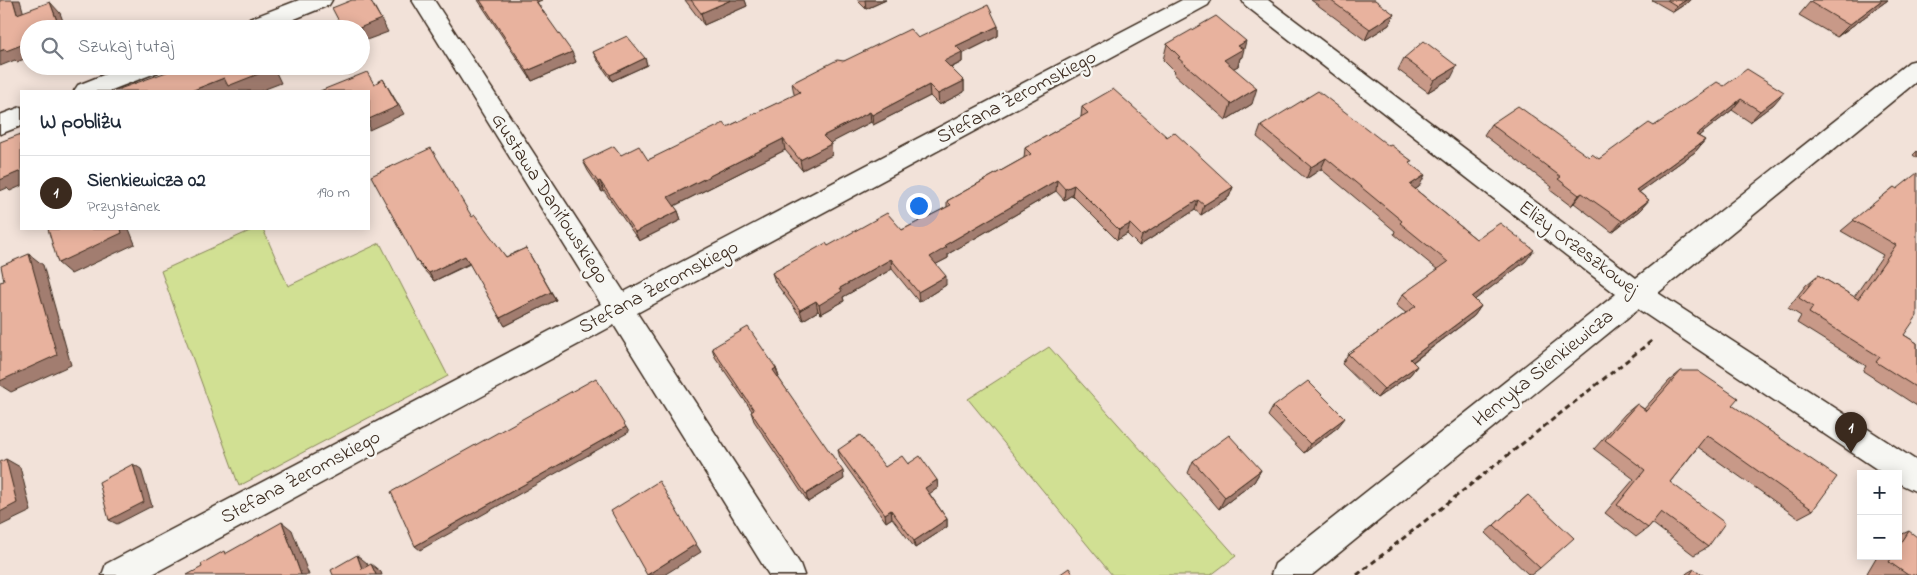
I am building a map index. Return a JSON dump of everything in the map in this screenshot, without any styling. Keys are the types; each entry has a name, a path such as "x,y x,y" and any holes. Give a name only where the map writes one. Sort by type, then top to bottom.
{"street":[{"path":"270,20 321,0"},
{"name":"Gustawa Daniłowskiego","path":"423,0 788,575"},
{"name":"Stefana Żeromskiego","path":"118,575 1200,0"},
{"name":"Elizy Orzeszkowej","path":"1253,0 1582,255 1637,294 1917,478"},
{"path":"89,90 127,75"},
{"name":"Henryka Sienkiewicza","path":"1287,575 1637,294 1912,78"},
{"path":"0,125 20,116"}],"path":[{"path":"1357,575 1660,334"}],"green space":[{"path":"252,230 263,230 288,286 380,243 448,376 239,486 161,271"},
{"path":"1049,347 1236,556 1211,575 1112,575 968,399"}],"building":[{"path":"0,0 13,0 17,14 50,2 57,20 20,20 20,46 6,51 5,49 0,51"},
{"path":"352,0 370,0 381,19 370,24 370,20 338,20 332,8"},
{"path":"480,0 535,0 572,52 527,71"},
{"path":"691,0 731,0 701,13"},
{"path":"1330,0 1375,0 1394,14 1370,29"},
{"path":"1667,0 1686,0 1677,6"},
{"path":"1813,0 1882,0 1849,25 1810,2"},
{"path":"988,5 998,26 956,46 962,52 944,61 964,81 938,94 929,85 872,115 870,112 823,136 831,144 800,160 783,139 668,197 678,211 635,232 600,181 598,182 583,161 614,146 621,155 639,146 648,160 724,123 727,127 800,92 792,83 837,60 844,61 910,29 918,38"},
{"path":"1216,16 1246,41 1238,46 1243,49 1224,60 1257,88 1231,104 1178,58 1180,57 1167,44"},
{"path":"627,36 645,58 610,75 593,52"},
{"path":"1424,41 1457,66 1434,80 1404,58"},
{"path":"1747,69 1784,92 1760,111 1741,99 1696,135 1705,140 1636,190 1649,200 1622,221 1582,193 1579,195 1558,179 1561,177 1491,124 1518,106 1589,157 1592,154 1599,159 1649,123 1654,126 1717,82 1724,86"},
{"path":"158,75 256,75 228,86 224,78 194,90 117,90"},
{"path":"360,75 369,75 374,84 383,79 398,106 370,119 370,90 322,90"},
{"path":"1113,89 1167,137 1174,132 1233,187 1204,205 1198,200 1142,236 1130,224 1119,230 1074,185 1065,189 1057,180 945,245 947,247 930,257 946,276 918,292 891,259 840,288 842,291 819,305 816,301 800,310 772,273 826,243 828,246 887,213 902,230 951,205 947,201 1031,154 1025,148 1088,113 1082,107"},
{"path":"1318,91 1389,146 1391,145 1412,161 1409,163 1425,175 1410,185 1476,239 1500,223 1534,250 1472,297 1481,306 1410,359 1417,366 1384,389 1348,354 1416,306 1403,294 1448,262 1326,158 1311,167 1261,126"},
{"path":"20,134 20,171 0,180 0,142"},
{"path":"431,148 472,217 475,215 506,257 526,248 551,292 500,318 465,256 429,273 417,261 371,176"},
{"path":"1917,173 1917,316 1904,335 1917,343 1917,388 1876,362 1880,357 1809,313 1813,307 1799,298 1818,275 1858,299 1896,245 1853,220 1894,187 1897,189"},
{"path":"48,230 121,230 122,233 58,263"},
{"path":"29,254 57,355 0,381 0,282 4,281 1,266"},
{"path":"748,327 776,368 773,370 843,471 806,494 751,412 754,410 712,348"},
{"path":"1681,371 1698,371 1738,398 1732,405 1837,477 1813,510 1707,435 1670,482 1725,523 1708,547 1661,512 1648,528 1617,505 1645,470 1605,440 1637,404 1646,411"},
{"path":"596,378 626,427 415,546 391,492"},
{"path":"1308,381 1345,418 1310,444 1273,407"},
{"path":"860,435 885,467 902,456 908,464 920,456 937,480 925,488 947,519 914,541 891,510 885,514 838,450"},
{"path":"1229,435 1261,470 1225,497 1193,461"},
{"path":"6,459 17,503 0,512 0,462"},
{"path":"133,464 144,502 109,520 99,482"},
{"path":"659,481 696,544 647,575 611,511"},
{"path":"1528,495 1574,538 1540,568 1494,525"},
{"path":"282,522 301,575 187,575 202,567 201,564 224,551 225,554"},
{"path":"1909,531 1917,537 1917,575 1908,575 1889,562 1890,560 1902,560 1902,542"},
{"path":"357,555 362,569 371,564 376,575 333,575 331,570"},
{"path":"1069,568 1074,575 1059,575"},
{"path":"1694,569 1703,575 1690,575"}],"place":[{"name":"Sienkiewicza 02","path":"1851,453"}]}
